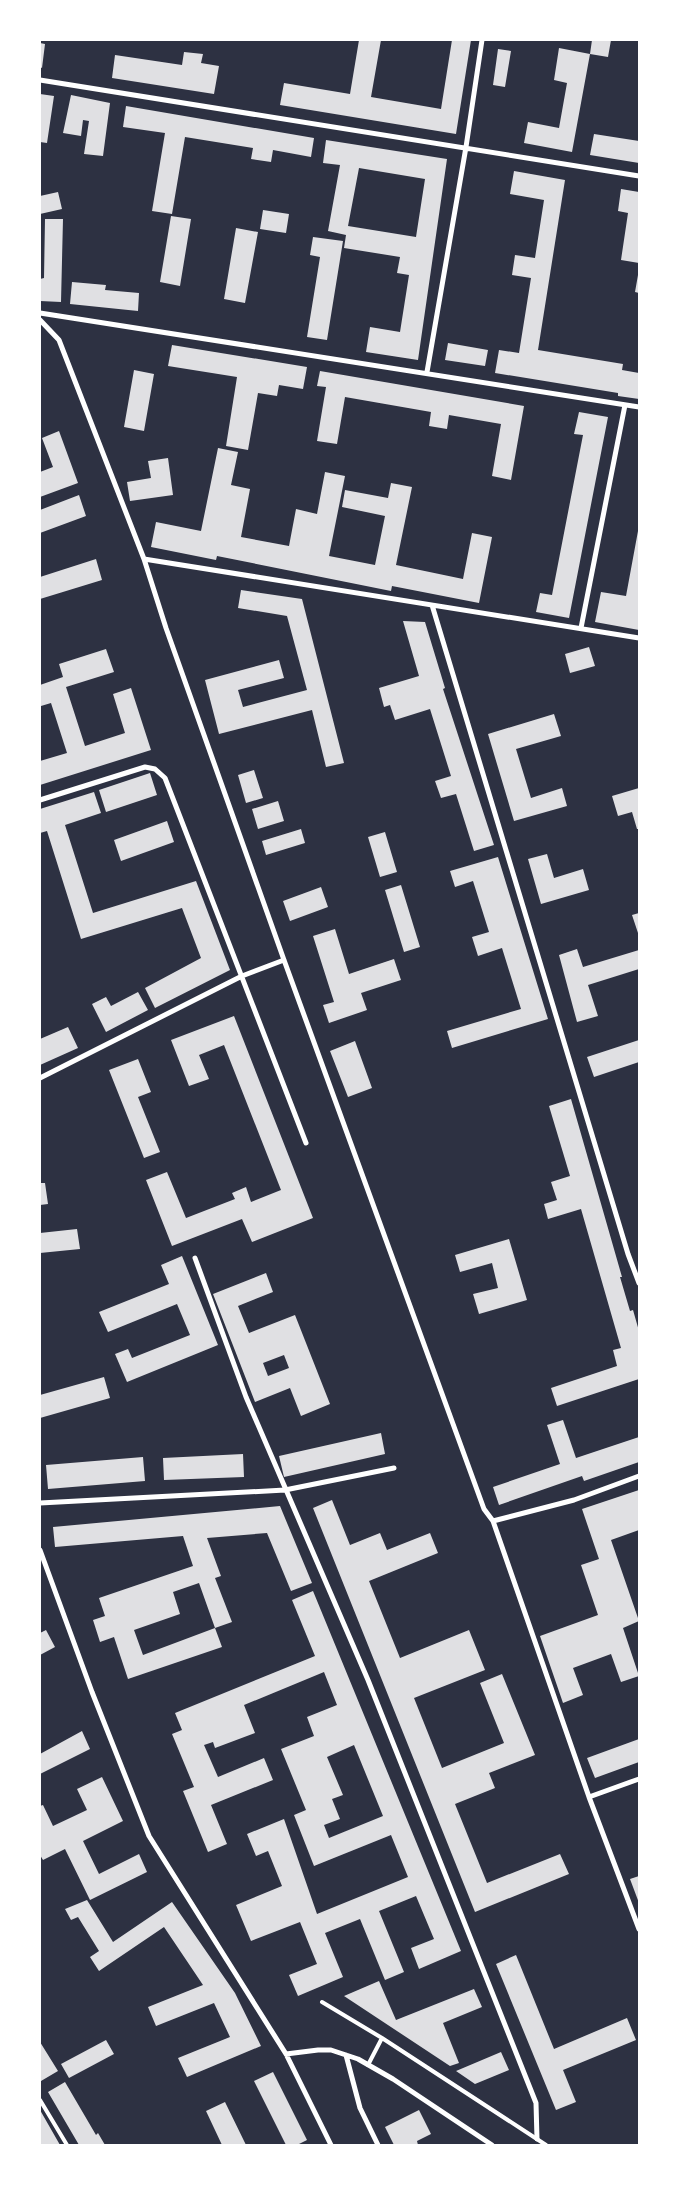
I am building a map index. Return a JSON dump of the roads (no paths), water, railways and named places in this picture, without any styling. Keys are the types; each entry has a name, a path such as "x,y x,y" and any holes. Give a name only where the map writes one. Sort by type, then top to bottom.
{"street":[{"path":"426,372 466,147 482,40"},
{"path":"40,80 639,176"},
{"path":"40,313 426,372 639,407"},
{"path":"40,320 59,340 144,559 166,628 284,960 484,1509 493,1521 589,1797 639,1929"},
{"path":"581,628 625,405"},
{"path":"144,559 639,638"},
{"path":"432,605 628,1254 639,1283"},
{"path":"40,800 145,767 155,769 165,778 306,1143"},
{"path":"40,1078 242,976 284,960"},
{"path":"195,1258 246,1397 371,1689 536,2103 537,2139"},
{"path":"40,1503 285,1490 394,1468"},
{"path":"493,1521 574,1500 639,1476"},
{"path":"40,1550 92,1692 150,1836 286,2054 331,2145"},
{"path":"589,1797 639,1779"},
{"path":"286,2054 318,2050 346,2055 368,2065 492,2145"},
{"path":"346,2055 360,2108 378,2145"}],"lane":[{"path":"322,2002 382,2038 546,2145"},
{"path":"368,2065 382,2038"},
{"path":"40,2100 67,2145"}]}
